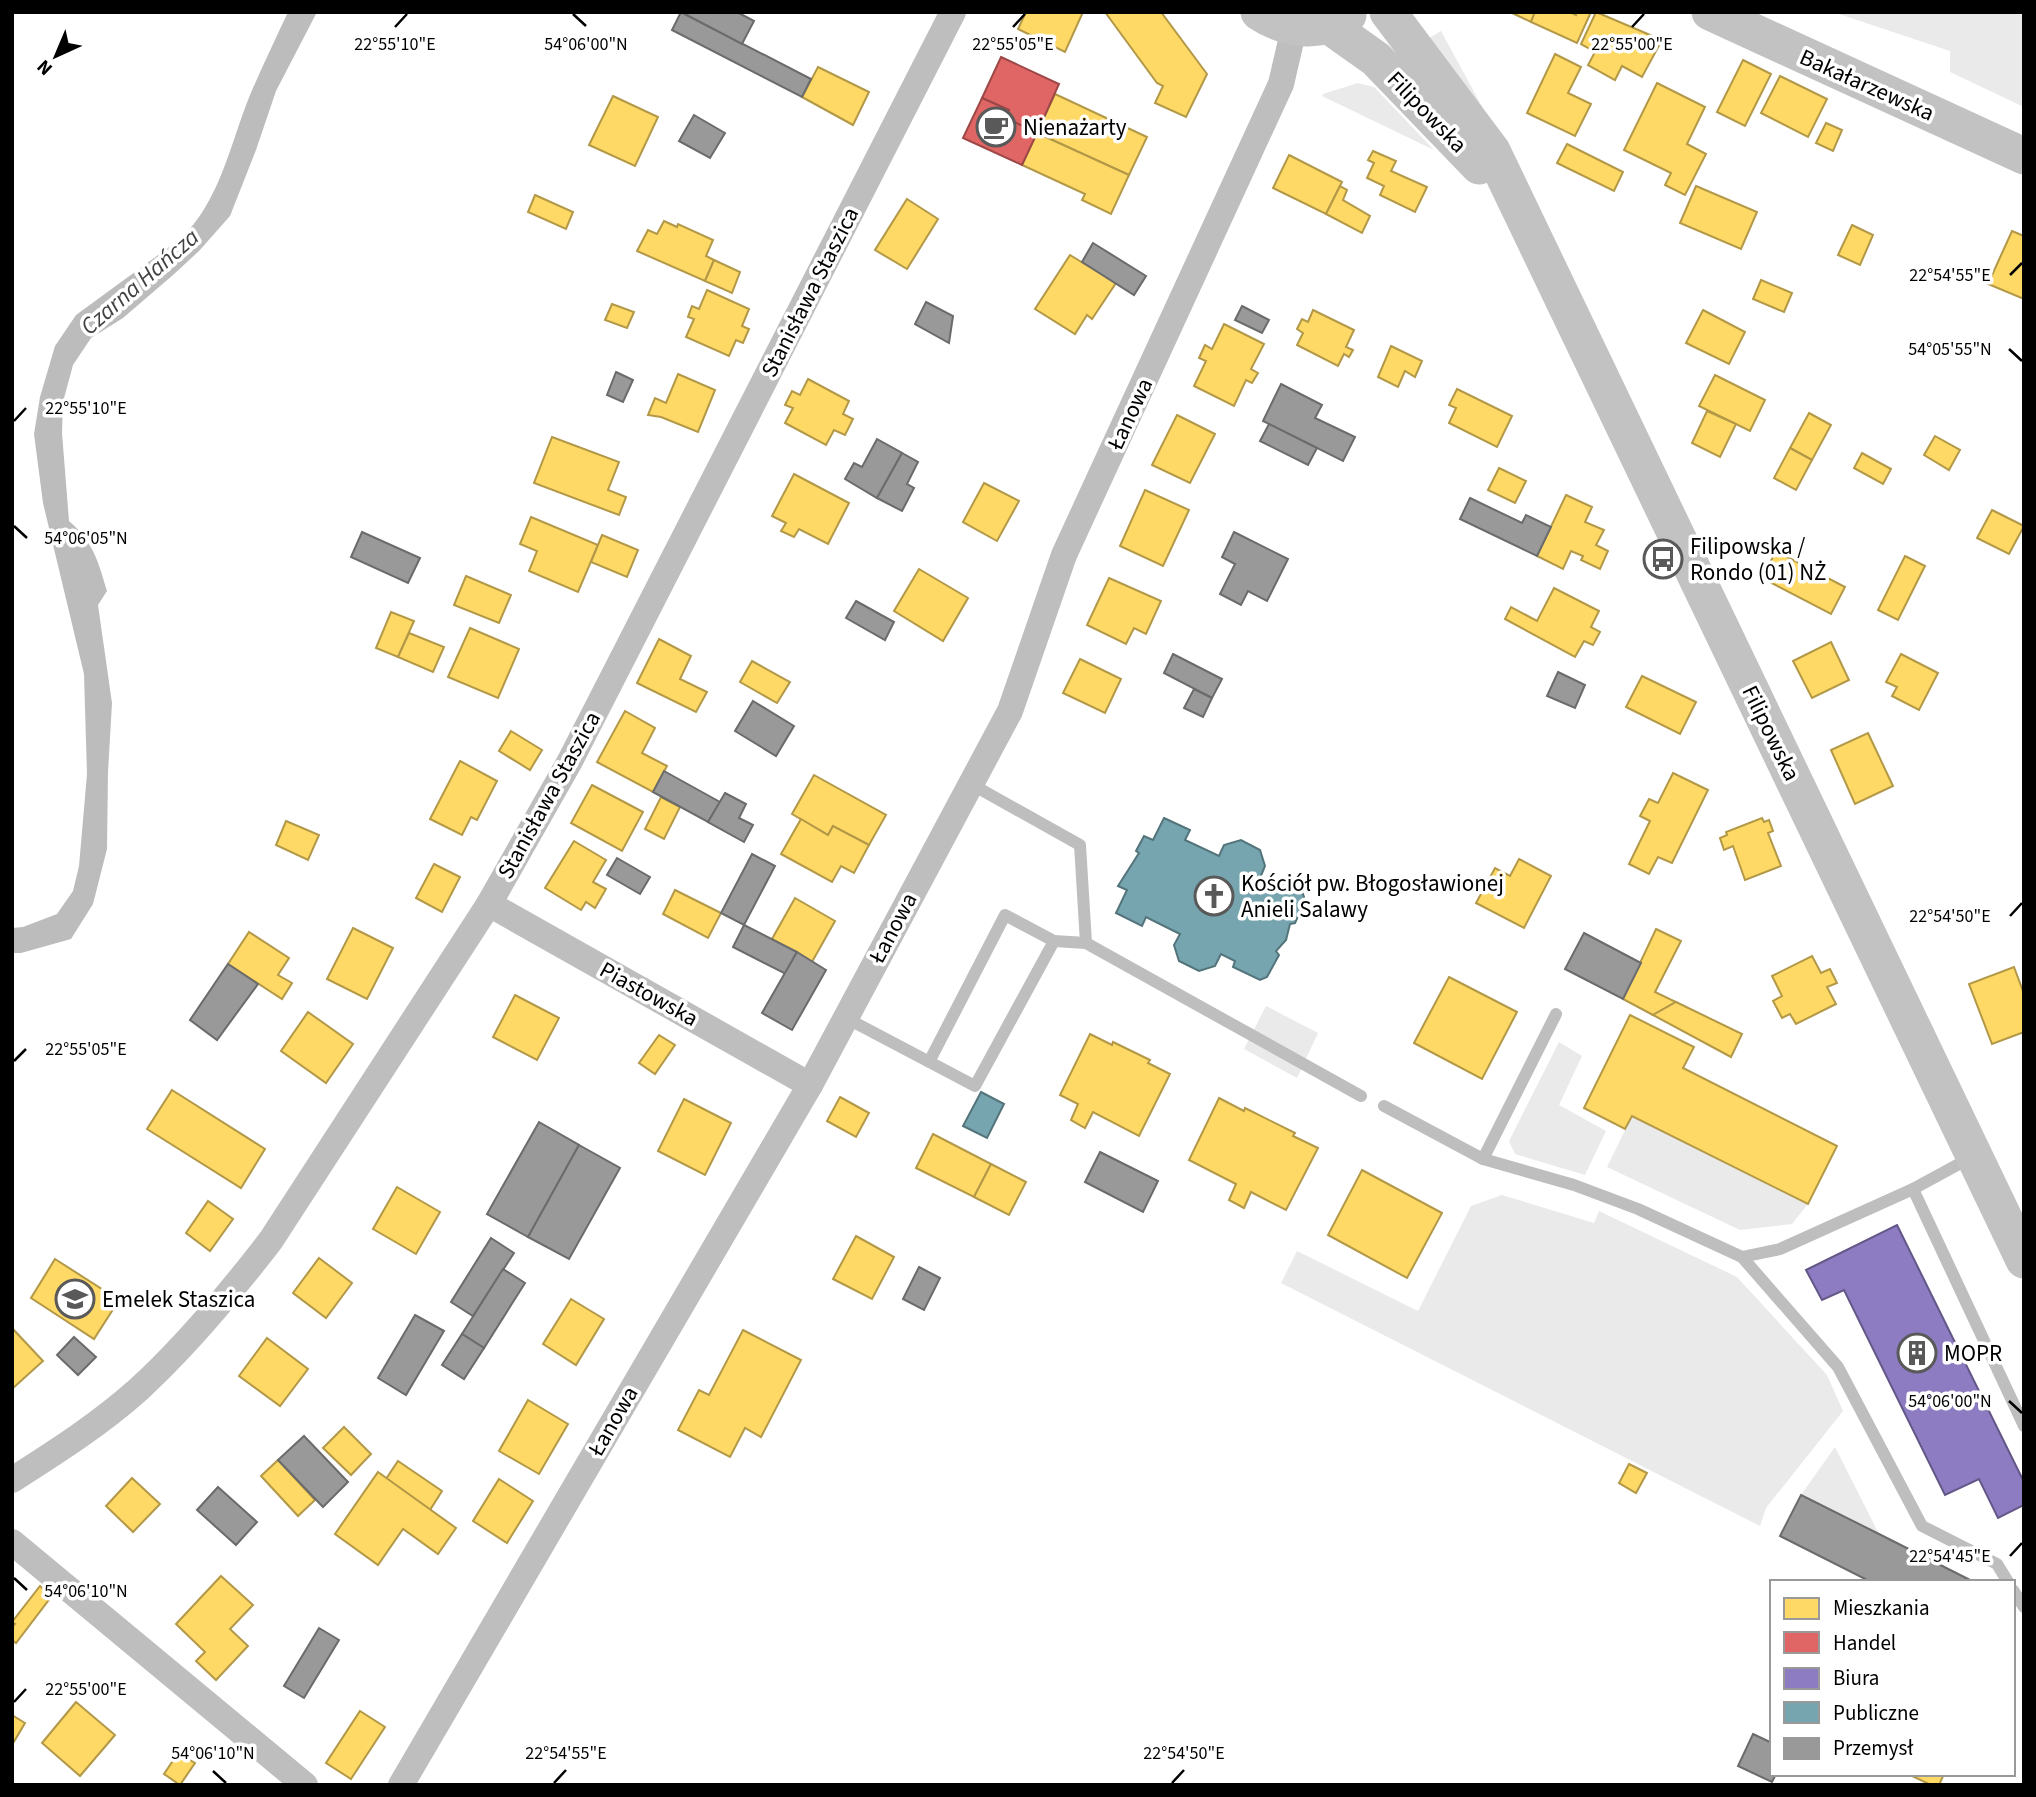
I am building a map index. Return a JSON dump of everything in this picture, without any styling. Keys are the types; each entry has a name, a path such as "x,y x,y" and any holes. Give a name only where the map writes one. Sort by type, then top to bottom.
{"street":[{"name":"Stanisława Staszica","path":"12,1480 66,1446 137,1390 231,1292 271,1240 489,904 570,761 953,12"},
{"name":"Filipowska","path":"1259,12 1272,21 1325,22 1376,59 1519,207"},
{"name":"Filipowska","path":"1388,12 1492,151 2024,1260"},
{"name":"Bakałarzewska","path":"1710,12 2024,156"},
{"name":"Łanowa","path":"401,1785 810,1085 1010,711 1064,555 1281,84 1325,22"},
{"name":"Piastowska","path":"489,904 810,1085"},
{"path":"12,1542 305,1785"}],"lane":[{"path":"971,784 1080,845 1086,943"},
{"path":"929,1062 1005,915 1054,941 1086,943 1361,1096"},
{"path":"846,1018 975,1086 1054,941"},
{"path":"1483,1159 1556,1014"},
{"path":"1384,1106 1483,1159 1587,1190 1638,1209 1742,1257 1838,1367 1922,1526 1997,1564 2007,1580"},
{"path":"1742,1257 1780,1249 1913,1189 1974,1156"},
{"path":"1913,1189 2024,1426"}],"shaded area":[{"path":"1833,12 2024,12 2024,107 1950,72 1950,51"},
{"path":"1441,31 1497,134 1424,41"},
{"path":"1358,83 1374,87 1434,150 1322,96"},
{"path":"1266,1006 1318,1033 1297,1078 1244,1049"},
{"path":"1559,1042 1582,1056 1559,1105 1606,1131 1585,1175 1515,1154 1509,1141"},
{"path":"1632,1116 1808,1204 1792,1224 1740,1230 1607,1167"},
{"path":"1502,1195 1594,1223 1599,1211 1737,1277 1827,1375 1843,1411 1766,1508 1760,1526 1281,1283 1297,1251 1418,1311 1471,1206"},
{"path":"1835,1447 1879,1534 1801,1495"}],"water":[{"name":"Czarna Hańcza","path":"288,12 317,12 276,91 230,216 173,275 123,318 91,338 73,365 63,402 62,433 69,521 90,545 107,591 98,605 112,703 107,849 93,904 71,939 12,953 12,928 23,927 57,914 73,891 79,866 87,774 84,674 43,503 34,434 40,397 55,346 76,315 180,239 205,208 222,172 250,95"}],"building: Mieszkania":[{"path":"1026,12 1083,12 1065,52 1018,29"},
{"path":"1105,12 1161,12 1207,74 1186,117 1155,103 1163,86 1157,83"},
{"path":"1510,12 1535,12 1531,22"},
{"path":"1535,12 1570,12 1576,15 1577,12 1591,12 1577,43 1531,22"},
{"path":"1596,12 1662,40 1642,77 1622,66 1615,80 1588,65 1595,52 1581,44"},
{"path":"1555,54 1581,67 1568,93 1591,104 1575,136 1527,113"},
{"path":"1743,60 1771,74 1745,126 1717,112"},
{"path":"818,67 869,92 853,125 802,97"},
{"path":"1780,76 1827,99 1808,137 1761,113"},
{"path":"1657,83 1705,107 1687,144 1706,154 1685,195 1665,185 1671,173 1624,150"},
{"path":"1055,94 1147,137 1129,175 1037,133"},
{"path":"613,96 658,117 635,166 589,145"},
{"path":"1826,123 1842,130 1833,151 1816,143"},
{"path":"1037,133 1129,175 1111,214 1082,200 1085,194 1022,165"},
{"path":"1567,144 1623,172 1614,191 1557,163"},
{"path":"1373,151 1396,161 1391,171 1427,187 1415,212 1380,195 1384,186 1367,178 1374,163 1368,160"},
{"path":"1289,155 1342,182 1326,214 1273,188"},
{"path":"1340,186 1347,190 1343,200 1370,216 1362,233 1326,214"},
{"path":"1696,186 1757,212 1741,249 1680,223"},
{"path":"535,195 573,212 566,229 528,212"},
{"path":"907,199 938,219 907,269 875,250"},
{"path":"664,221 677,227 678,224 713,240 706,256 714,260 705,281 637,251 648,230 657,234"},
{"path":"1852,225 1873,235 1860,265 1838,255"},
{"path":"2012,231 2024,236 2024,299 1988,284"},
{"path":"1070,255 1116,283 1092,319 1087,315 1075,334 1035,309"},
{"path":"714,260 740,272 732,293 705,281"},
{"path":"1761,280 1792,293 1784,312 1753,299"},
{"path":"707,290 749,309 742,326 749,329 743,343 736,340 729,356 686,337 694,319 688,317 692,306 699,309"},
{"path":"612,304 634,312 627,328 605,320"},
{"path":"1313,310 1354,330 1346,347 1353,350 1349,357 1344,354 1338,366 1297,345 1303,333 1297,329 1302,319 1308,322"},
{"path":"1703,310 1745,332 1729,364 1686,343"},
{"path":"1224,324 1264,344 1251,369 1258,373 1252,383 1246,380 1234,406 1194,386 1206,361 1199,358 1205,345 1212,349"},
{"path":"1391,346 1422,361 1415,377 1405,371 1398,387 1378,377"},
{"path":"678,374 715,390 698,432 661,417 648,415 655,398 666,403"},
{"path":"1715,375 1765,400 1750,431 1699,406"},
{"path":"808,379 849,401 843,414 853,419 845,435 834,430 826,445 785,423 793,408 785,405 792,391 800,395"},
{"path":"1457,389 1512,416 1497,447 1449,423 1456,408 1449,405"},
{"path":"1707,411 1736,424 1720,457 1692,443"},
{"path":"1809,413 1831,425 1812,460 1790,448"},
{"path":"1177,415 1215,434 1190,483 1152,465"},
{"path":"1935,436 1960,450 1949,470 1924,455"},
{"path":"552,437 619,462 608,490 626,497 619,515 534,483"},
{"path":"1790,448 1812,460 1796,490 1774,478"},
{"path":"1862,453 1891,469 1883,484 1854,468"},
{"path":"1499,468 1526,481 1515,503 1488,490"},
{"path":"794,474 849,503 828,544 799,529 794,537 781,531 786,523 772,516"},
{"path":"984,483 1019,501 997,541 963,522"},
{"path":"1145,490 1189,510 1163,566 1120,546"},
{"path":"1566,495 1592,507 1585,522 1604,530 1596,545 1608,551 1600,569 1581,560 1583,556 1571,551 1563,569 1537,556"},
{"path":"1992,510 2024,526 2009,554 1977,538"},
{"path":"531,517 598,545 578,592 529,571 537,551 520,544"},
{"path":"602,535 638,550 627,577 591,562"},
{"path":"1776,551 1845,587 1831,614 1762,578"},
{"path":"1905,556 1925,566 1898,620 1878,610"},
{"path":"919,569 968,598 943,641 894,611"},
{"path":"466,576 511,595 499,623 454,605"},
{"path":"1109,578 1161,601 1146,634 1134,628 1126,644 1087,625"},
{"path":"1554,588 1599,611 1591,627 1600,632 1593,645 1584,641 1575,657 1505,619 1511,607 1537,621"},
{"path":"391,612 414,621 398,657 376,648"},
{"path":"470,628 519,649 498,698 448,677"},
{"path":"409,633 444,647 433,672 398,657"},
{"path":"659,639 691,656 680,679 707,692 696,712 637,683"},
{"path":"1831,642 1849,680 1812,698 1793,661"},
{"path":"1901,654 1938,673 1919,710 1892,696 1897,687 1886,682"},
{"path":"1080,659 1121,679 1105,713 1063,693"},
{"path":"752,661 790,682 777,703 740,682"},
{"path":"1642,676 1696,702 1680,734 1626,707"},
{"path":"625,711 655,728 642,753 667,766 653,792 597,762"},
{"path":"511,731 542,750 530,770 499,751"},
{"path":"1868,733 1893,786 1855,804 1831,750"},
{"path":"460,761 497,781 477,820 471,817 462,835 430,819"},
{"path":"1673,773 1708,790 1672,863 1658,857 1649,874 1629,864 1650,821 1640,816 1649,799 1658,803"},
{"path":"814,775 886,815 869,845 833,826 828,835 792,814"},
{"path":"592,785 643,812 622,851 571,823"},
{"path":"661,797 680,807 664,839 645,829"},
{"path":"1762,818 1764,822 1769,820 1773,831 1768,833 1781,866 1745,880 1733,846 1724,850 1720,838 1727,835 1726,832"},
{"path":"801,819 828,835 833,826 869,845 854,873 841,866 832,882 781,854"},
{"path":"286,821 319,835 308,860 276,845"},
{"path":"574,841 606,860 593,882 606,889 595,908 586,902 581,910 545,888"},
{"path":"1519,859 1551,876 1524,928 1476,903 1495,868 1510,876"},
{"path":"434,864 460,877 442,912 416,898"},
{"path":"675,890 721,913 708,938 663,914"},
{"path":"795,898 835,921 812,962 772,939"},
{"path":"353,928 393,948 367,999 327,979"},
{"path":"1656,929 1681,941 1655,992 1676,1002 1653,1015 1623,999"},
{"path":"249,932 289,958 278,975 292,983 282,999 228,964"},
{"path":"1812,956 1821,973 1830,969 1837,983 1827,987 1836,1004 1796,1024 1790,1014 1782,1018 1773,1001 1782,996 1772,976"},
{"path":"2014,967 2024,994 2024,1032 1992,1044 1969,984"},
{"path":"1449,977 1517,1012 1482,1079 1414,1043"},
{"path":"515,995 559,1018 537,1060 493,1037"},
{"path":"1676,1002 1742,1034 1731,1057 1653,1015"},
{"path":"308,1012 353,1044 326,1083 281,1051"},
{"path":"1630,1015 1694,1047 1683,1068 1837,1146 1808,1204 1632,1116 1625,1129 1584,1108"},
{"path":"1090,1034 1150,1060 1148,1063 1170,1074 1139,1136 1093,1112 1085,1128 1071,1120 1078,1104 1060,1095"},
{"path":"659,1035 675,1045 655,1074 639,1063"},
{"path":"172,1090 265,1149 241,1188 147,1129"},
{"path":"840,1097 869,1113 856,1137 827,1121"},
{"path":"1219,1098 1295,1133 1293,1136 1318,1148 1286,1210 1251,1192 1244,1208 1229,1200 1236,1184 1189,1160"},
{"path":"684,1099 731,1123 705,1175 658,1151"},
{"path":"933,1134 991,1164 974,1197 916,1168"},
{"path":"991,1164 1026,1182 1009,1215 974,1197"},
{"path":"1362,1170 1442,1213 1407,1278 1328,1235"},
{"path":"397,1187 440,1212 416,1254 373,1229"},
{"path":"208,1201 233,1219 210,1251 186,1233"},
{"path":"856,1236 894,1257 872,1299 833,1279"},
{"path":"319,1258 352,1283 326,1318 293,1293"},
{"path":"55,1259 119,1300 94,1339 31,1298"},
{"path":"571,1299 604,1319 576,1365 543,1344"},
{"path":"12,1328 43,1361 12,1389"},
{"path":"743,1330 801,1360 761,1437 745,1428 730,1457 678,1430 699,1390 709,1395"},
{"path":"267,1338 308,1369 280,1406 239,1376"},
{"path":"528,1400 568,1424 539,1474 499,1451"},
{"path":"344,1427 371,1454 351,1475 323,1448"},
{"path":"278,1460 315,1500 298,1516 261,1476"},
{"path":"398,1461 442,1491 430,1510 386,1479"},
{"path":"1629,1464 1647,1473 1636,1493 1619,1483"},
{"path":"378,1472 456,1528 438,1554 403,1529 378,1565 335,1534"},
{"path":"132,1478 160,1504 133,1532 106,1506"},
{"path":"499,1479 533,1501 507,1543 473,1521"},
{"path":"221,1576 253,1605 230,1629 248,1646 216,1680 196,1661 205,1652 176,1624"},
{"path":"40,1586 51,1597 16,1643 12,1640 12,1627 15,1624 12,1622"},
{"path":"76,1702 115,1735 80,1776 42,1743"},
{"path":"360,1711 385,1727 351,1779 326,1763"},
{"path":"12,1715 25,1723 12,1745"},
{"path":"178,1753 195,1763 180,1785 164,1774"},
{"path":"1912,1776 1943,1776 1939,1785 1931,1785"}],"building: Handel":[{"path":"1001,57 1059,84 1037,133 1006,118 1009,110 982,98"},
{"name":"Nienażarty","path":"982,98 1009,110 1006,118 1037,133 1022,165 963,138"}],"building: Biura":[{"name":"MOPR","path":"1897,1225 2024,1482 2024,1505 1998,1518 1979,1479 1945,1495 1844,1290 1822,1300 1806,1270"}],"building: Publiczne":[{"name":"Kościół pw. Błogosławionej Anieli Salawy","path":"1164,818 1190,830 1185,840 1219,856 1224,845 1241,840 1260,850 1265,866 1260,878 1274,885 1277,880 1302,891 1305,900 1295,923 1290,924 1286,940 1276,951 1279,955 1267,977 1260,980 1233,967 1235,961 1221,954 1215,966 1199,971 1179,961 1174,945 1180,934 1146,917 1142,926 1116,913 1127,890 1118,886 1139,853 1136,851 1144,836 1153,840"},
{"path":"981,1092 1004,1104 987,1138 963,1126"}],"building: Przemysł":[{"path":"681,12 811,79 802,97 672,30"},
{"path":"681,12 737,12 754,21 742,44"},
{"path":"694,115 725,133 710,158 679,141"},
{"path":"1093,243 1146,276 1134,295 1082,262"},
{"path":"926,302 953,316 949,343 915,324"},
{"path":"1242,306 1269,320 1262,333 1235,320"},
{"path":"616,372 633,380 623,402 607,395"},
{"path":"1281,384 1322,405 1315,418 1355,437 1343,461 1263,421"},
{"path":"1269,424 1317,448 1308,465 1260,441"},
{"path":"877,439 902,453 877,498 845,479 854,463 862,467"},
{"path":"902,453 918,462 907,484 914,488 902,511 877,498"},
{"path":"1470,498 1522,523 1526,515 1551,527 1537,556 1460,519"},
{"path":"362,532 420,558 408,583 351,557"},
{"path":"1234,532 1288,559 1267,601 1248,591 1241,605 1220,594 1235,564 1222,557"},
{"path":"856,601 894,622 885,640 846,618"},
{"path":"1173,654 1222,679 1212,698 1164,673"},
{"path":"1558,672 1585,685 1575,708 1547,696"},
{"path":"1194,689 1212,698 1203,717 1184,708"},
{"path":"753,701 794,726 776,756 735,731"},
{"path":"664,771 720,802 708,822 653,792"},
{"path":"725,793 746,804 739,818 753,825 744,842 708,822"},
{"path":"752,854 775,866 744,925 721,913"},
{"path":"617,858 650,877 640,894 607,875"},
{"path":"744,925 797,952 786,974 733,947"},
{"path":"1584,933 1641,963 1623,999 1565,969"},
{"path":"797,952 826,970 792,1030 762,1013"},
{"path":"228,964 258,984 217,1040 190,1020"},
{"path":"539,1122 579,1145 528,1237 487,1214"},
{"path":"579,1145 620,1168 569,1259 528,1237"},
{"path":"1100,1152 1158,1181 1143,1212 1085,1182"},
{"path":"491,1238 514,1253 473,1316 451,1302"},
{"path":"919,1267 940,1278 924,1310 903,1299"},
{"path":"503,1269 525,1283 484,1348 462,1334"},
{"path":"415,1315 444,1331 406,1395 378,1378"},
{"path":"462,1334 484,1348 464,1379 442,1365"},
{"path":"74,1337 96,1357 78,1375 57,1355"},
{"path":"304,1436 348,1482 323,1507 278,1460"},
{"path":"218,1487 257,1522 236,1545 197,1510"},
{"path":"1801,1495 1970,1580 1867,1580 1780,1536"},
{"path":"319,1628 339,1640 304,1698 284,1686"},
{"path":"1753,1734 1770,1742 1770,1776 1775,1776 1772,1782 1738,1766"}],"place":[{"name":"Nienażarty","path":"996,127"},
{"name":"Filipowska / Rondo (01) NŻ","path":"1663,559"},
{"name":"Kościół pw. Błogosławionej Anieli Salawy","path":"1214,896"},
{"name":"Emelek Staszica","path":"75,1299"},
{"name":"MOPR","path":"1917,1353"}]}
